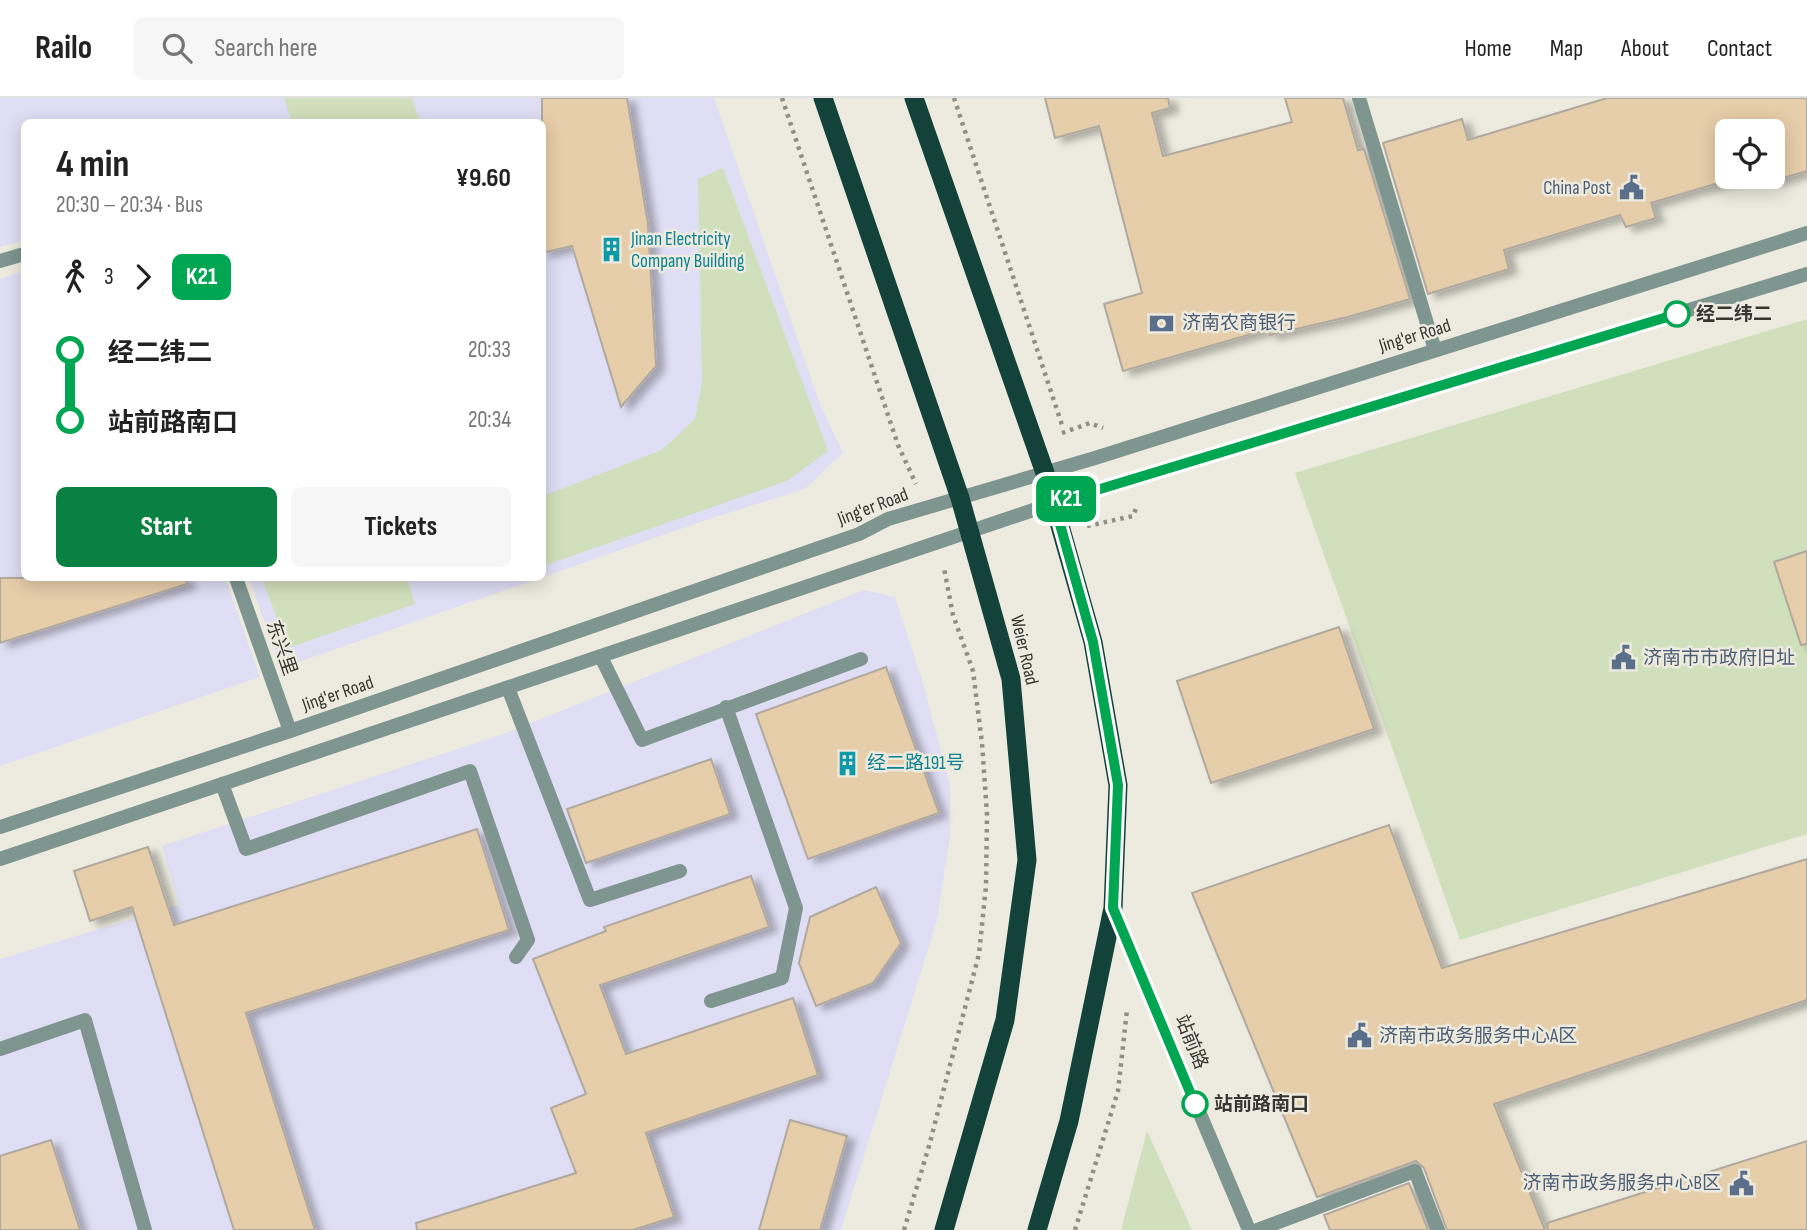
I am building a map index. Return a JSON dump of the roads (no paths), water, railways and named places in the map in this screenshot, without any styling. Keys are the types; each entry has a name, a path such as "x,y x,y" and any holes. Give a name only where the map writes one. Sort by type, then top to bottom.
{"highway":[{"name":"Weier Road","path":"822,98 960,498 1011,679 1027,860 1005,1020 944,1230"},
{"path":"914,98 1054,503 1093,642 1118,785 1113,908 1069,1121 1037,1230"}],"street":[{"path":"1359,98 1435,350"},
{"name":"Jing'er Road","path":"0,827 290,731 846,538 888,519 1045,473 1807,233"},
{"path":"0,261 21,255"},
{"path":"0,859 969,530 1807,274"},
{"name":"东兴里","path":"237,581 290,731"},
{"path":"601,657 642,740 861,659"},
{"path":"508,688 590,900 680,871"},
{"path":"710,1001 782,978 796,908 726,707"},
{"path":"222,785 246,849 470,771 528,940 516,957"},
{"name":"站前路","path":"1113,908 1249,1230"},
{"path":"0,1049 85,1020 145,1230"},
{"path":"1257,1230 1415,1171 1438,1230"}],"place":[{"name":"China Post","path":"1631,188"},
{"name":"Jinan Electricity Company Building","path":"611,250"},
{"name":"经二纬二","path":"1677,314"},
{"name":"济南农商银行","path":"1162,323"},
{"name":"济南市市政府旧址","path":"1623,658"},
{"name":"经二路191号","path":"847,763"},
{"name":"济南市政务服务中心A区","path":"1359,1036"},
{"name":"站前路南口","path":"1195,1104"},
{"name":"济南市政务服务中心B区","path":"1741,1183"}]}
